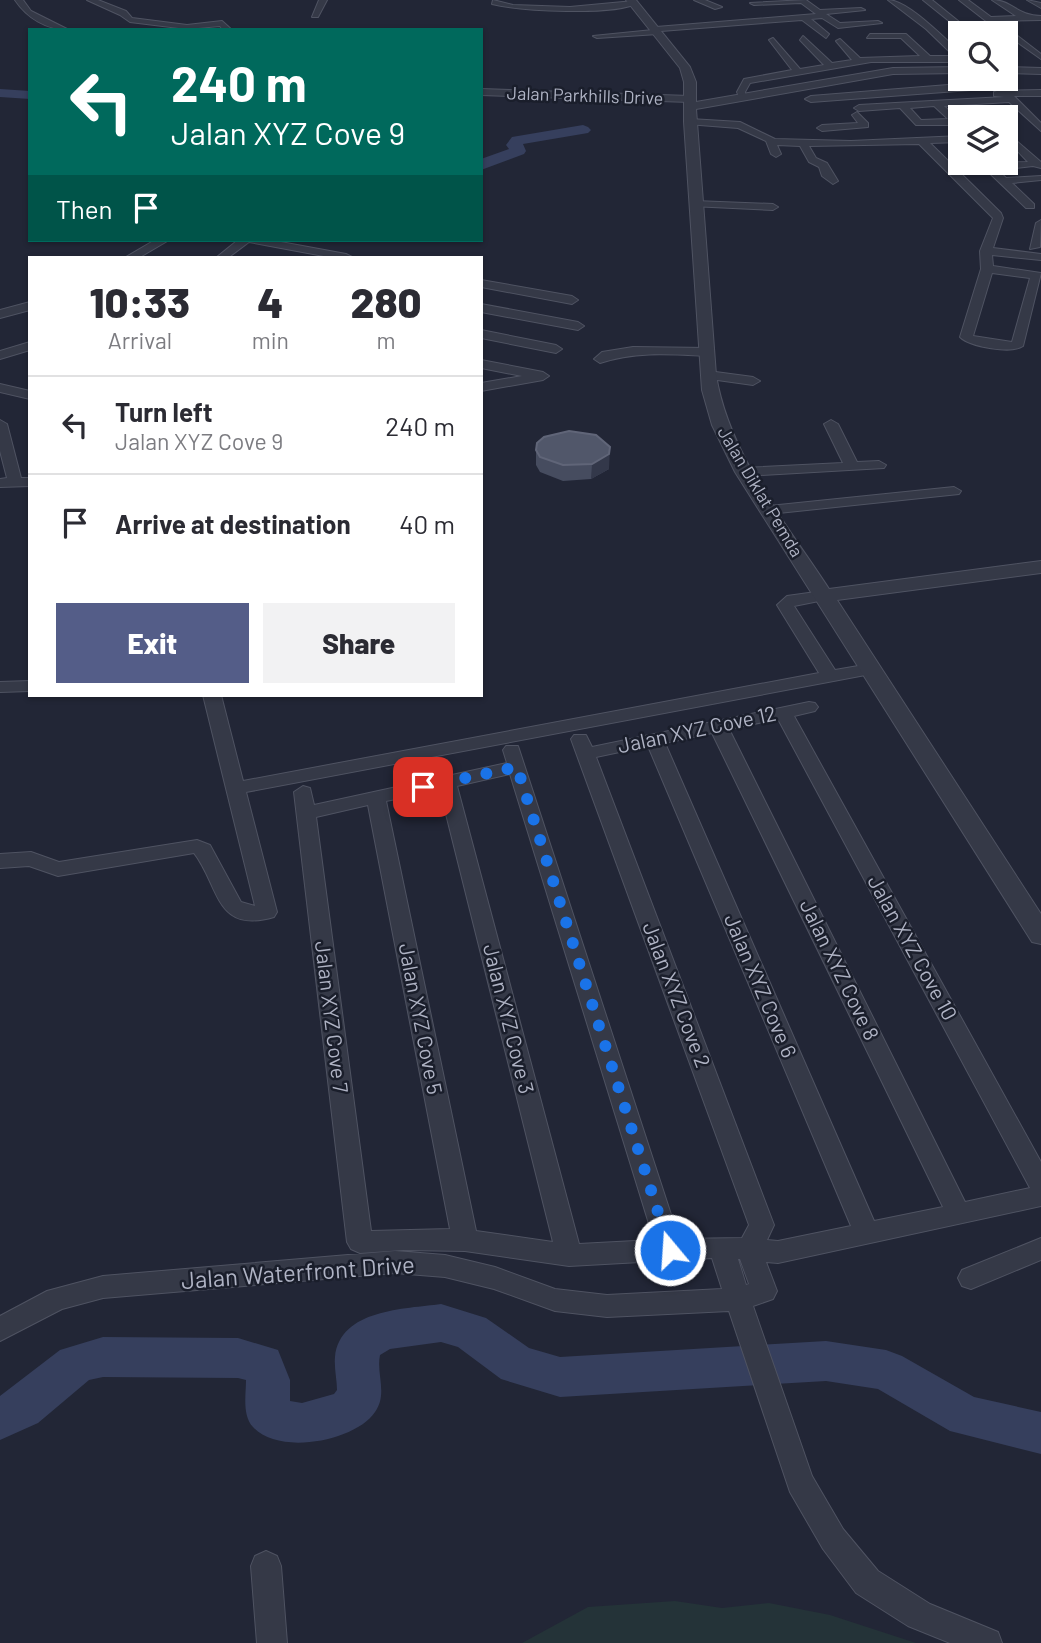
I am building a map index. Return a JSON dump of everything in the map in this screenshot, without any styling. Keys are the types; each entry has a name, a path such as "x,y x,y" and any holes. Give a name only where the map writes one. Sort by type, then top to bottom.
{"street":[{"path":"19,0 28,13 61,28"},
{"path":"91,0 123,13 128,19 188,28 222,23 226,28"},
{"path":"314,15 323,0"},
{"path":"497,0 495,2 513,7 776,19 861,10"},
{"path":"698,0 718,7"},
{"path":"754,3 801,0 838,26 878,23"},
{"path":"892,0 948,46"},
{"path":"927,0 954,21"},
{"path":"963,0 989,19 1041,18"},
{"path":"996,0 1025,18"},
{"path":"1031,0 1040,3"},
{"path":"600,13 643,13"},
{"path":"606,28 643,13"},
{"path":"597,36 643,13"},
{"name":"Jalan Diklat Pemda","path":"643,13 685,67 690,82 695,204 712,407 744,472 1041,935"},
{"path":"803,17 826,36"},
{"path":"776,19 785,27"},
{"path":"1041,27 999,25 1041,57"},
{"path":"878,44 870,36 903,36 928,59"},
{"path":"803,38 830,66"},
{"path":"773,40 798,72"},
{"path":"840,41 858,61"},
{"path":"885,51 892,59"},
{"path":"1023,57 1041,57"},
{"path":"743,97 741,92 758,66 766,78 858,61 948,58"},
{"path":"690,110 727,100 893,71 948,70"},
{"path":"1018,82 1039,80"},
{"path":"1018,82 1039,80"},
{"path":"727,100 750,103 948,88"},
{"path":"831,143 831,137 818,126 865,125 858,112 902,105 973,101 989,91"},
{"path":"1007,91 1041,128"},
{"name":"Jalan Parkhills Drive","path":"483,92 690,110 755,130 772,142"},
{"path":"973,101 978,105"},
{"path":"902,105 919,124 956,122 936,103"},
{"path":"1022,138 1034,163 1041,165"},
{"path":"776,154 772,142 948,139"},
{"path":"921,140 998,218 986,251 986,269 966,337 975,342 1009,346 1019,343 1039,275 986,269"},
{"path":"803,143 811,160 823,165 833,181"},
{"path":"1018,165 1028,165"},
{"path":"997,175 1035,206"},
{"path":"1003,181 1037,178"},
{"path":"695,204 773,206"},
{"path":"1016,206 1035,206"},
{"path":"990,207 1003,207"},
{"path":"986,251 1038,246 1041,223"},
{"path":"134,256 159,242"},
{"path":"264,242 341,256"},
{"path":"224,256 242,244"},
{"path":"483,283 572,301"},
{"path":"0,314 28,307"},
{"path":"483,308 578,326"},
{"path":"483,334 556,349"},
{"path":"531,344 536,370 548,380"},
{"path":"0,355 28,347"},
{"path":"600,359 606,354 627,352 708,352"},
{"path":"0,355 28,362"},
{"path":"483,364 548,380"},
{"path":"708,375 753,381"},
{"path":"483,387 548,380"},
{"path":"0,388 28,395"},
{"path":"0,424 15,482"},
{"path":"831,424 852,466"},
{"path":"744,472 879,465"},
{"path":"769,510 954,491"},
{"path":"830,676 785,606 793,599 1041,567"},
{"path":"236,788 870,669"},
{"path":"0,687 28,686"},
{"path":"0,861 31,859 58,869 197,846 203,850 233,907 248,914 267,912 213,697"},
{"name":"Jalan XYZ Cove 12","path":"583,746 654,739 809,707"},
{"name":"Jalan XYZ Cove 10","path":"783,712 1041,1185"},
{"name":"Jalan XYZ Cove 8","path":"718,726 959,1214"},
{"name":"Jalan XYZ Cove 6","path":"654,739 867,1233"},
{"name":"Jalan XYZ Cove 2","path":"583,746 762,1225 749,1250"},
{"path":"376,797 447,782 514,759 670,1250"},
{"name":"Jalan XYZ Cove 3","path":"447,782 569,1255"},
{"name":"Jalan XYZ Cove 7","path":"376,797 304,802 360,1241 465,1240"},
{"name":"Jalan XYZ Cove 5","path":"376,797 465,1240"},
{"path":"465,1240 569,1255 721,1247 778,1252 1041,1196"},
{"path":"721,1247 800,1482 833,1539 867,1582 919,1615 987,1643"},
{"path":"971,1278 1041,1249"},
{"path":"738,1299 764,1291 749,1250"},
{"name":"Jalan Waterfront Drive","path":"0,1329 56,1299 103,1287 395,1262 445,1266 495,1278 555,1300 607,1306 738,1299"},
{"path":"266,1566 272,1643"}],"shaded area":[{"path":"675,1601 722,1608 769,1603 830,1615 916,1643 522,1643 588,1607"}],"building":[{"path":"569,431 596,435 610,447 609,454 592,464 563,465 540,457 536,450 537,443 544,437"}],"waterway":[{"path":"0,93 28,95"},
{"path":"483,164 518,151 514,145 518,140 583,130"},
{"path":"0,1419 22,1408 76,1364 103,1357 238,1358 262,1364 268,1380 268,1412 279,1420 302,1424 348,1411 360,1397 357,1355 365,1341 383,1331 441,1323 471,1332 517,1365 560,1377 826,1361 886,1370 966,1416 1041,1433"}],"route":[{"path":"423,787 517,767 670,1250"}]}
